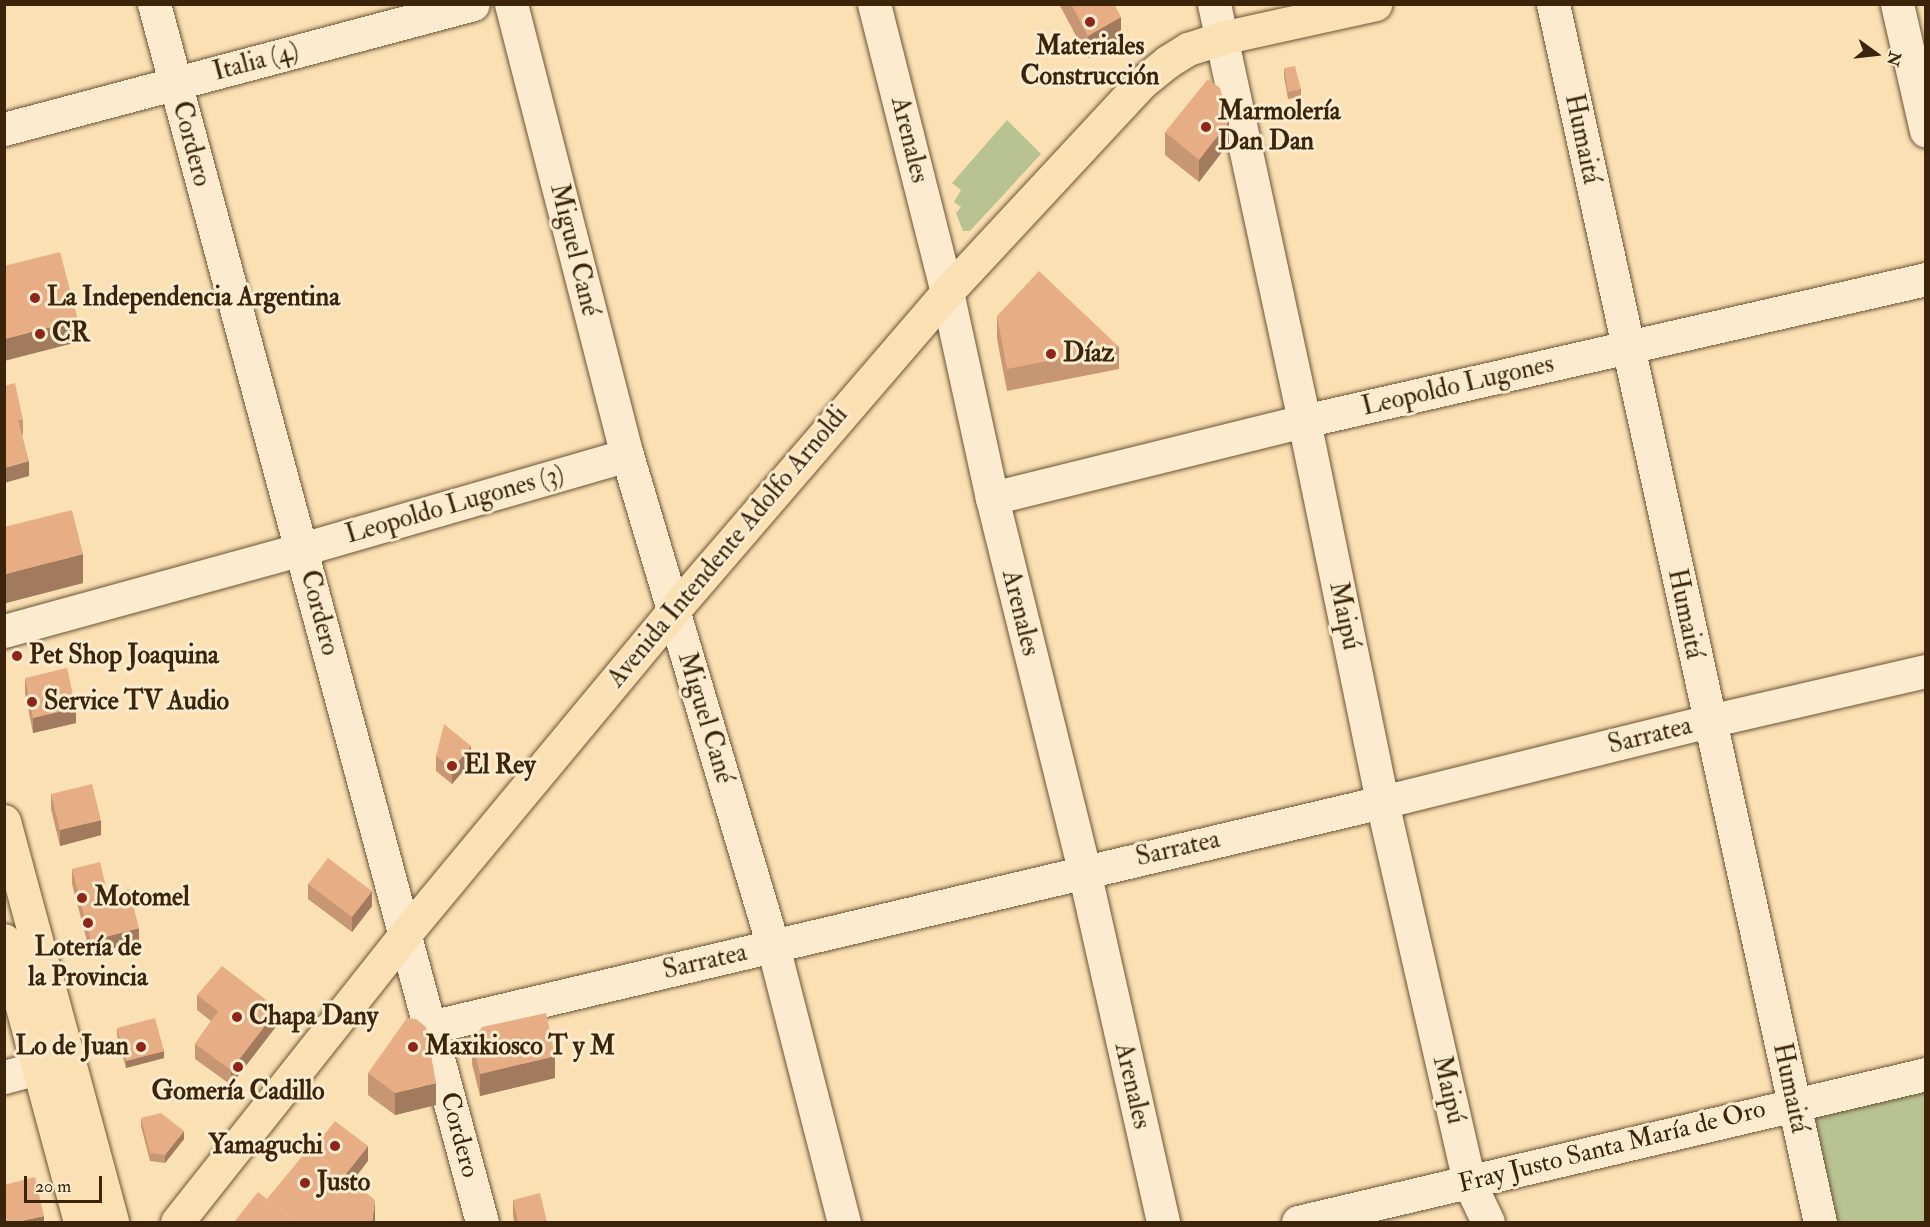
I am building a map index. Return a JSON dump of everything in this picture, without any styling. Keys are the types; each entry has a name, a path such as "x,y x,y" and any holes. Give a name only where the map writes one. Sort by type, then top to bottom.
{"main road":[{"name":"Avenida Intendente Adolfo Arnoldi","path":"177,1222 405,934 673,610 947,291 1140,84 1167,62 1188,49 1221,38 1375,4"},
{"path":"4,821 54,1064 80,1222"},
{"path":"4,940 54,1064 112,1222"}],"street":[{"name":"Cordero","path":"154,4 482,1222"},
{"name":"Italia (4)","path":"4,129 473,4"},
{"name":"Miguel Cané","path":"512,4 627,455 773,946 844,1222"},
{"name":"Arenales","path":"874,4 947,291 992,498 1084,871 1163,1222"},
{"name":"Maipú","path":"1214,4 1304,421 1382,802 1469,1182 1488,1222"},
{"name":"Humaitá","path":"1553,4 1820,1222"},
{"path":"1897,4 1926,131"},
{"name":"Leopoldo Lugones","path":"992,498 1304,421 1926,279"},
{"name":"Leopoldo Lugones (3)","path":"4,631 302,549 627,455"},
{"name":"Sarratea","path":"430,1027 1926,671"},
{"path":"4,1077 54,1064"},
{"name":"Fray Justo Santa María de Oro","path":"1298,1222 1794,1103 1926,1074"},
{"path":"1469,1182 1477,1222"}],"green space":[{"path":"1007,120 1041,154 970,231 963,231 956,213 961,207 954,202 961,190 952,183"},
{"path":"1925,1087 1925,1222 1833,1222 1813,1116"}],"building":[{"path":"1071,4 1114,4 1121,17 1088,36"},
{"path":"1295,66 1301,89 1288,92 1284,68"},
{"path":"1208,79 1220,88 1229,121 1199,160 1165,132"},
{"path":"60,252 78,320 4,339 4,266"},
{"name":"Díaz","path":"1039,271 1119,347 1007,369 997,316"},
{"path":"15,383 23,420 18,420 29,461 4,468 4,386"},
{"path":"72,510 83,554 4,573 4,527"},
{"path":"67,668 76,708 33,718 25,678"},
{"path":"444,724 471,746 452,769 436,756"},
{"path":"92,784 101,820 60,830 51,794"},
{"path":"328,858 372,891 352,917 308,884"},
{"path":"100,862 108,895 129,889 139,928 91,941 72,869"},
{"path":"222,966 278,1009 231,1070 195,1044 218,1011 197,995"},
{"path":"546,1013 555,1056 480,1074 472,1041 482,1027"},
{"name":"Lo de Juan","path":"155,1018 164,1051 126,1061 117,1028"},
{"path":"407,1018 416,1019 426,1027 436,1083 395,1093 368,1073"},
{"path":"161,1113 184,1131 165,1155 150,1153 141,1118"},
{"path":"335,1121 368,1146 344,1176 312,1150"},
{"path":"309,1148 375,1200 372,1222 297,1222 267,1199"},
{"path":"35,1177 44,1216 4,1222 4,1185"},
{"path":"258,1192 297,1222 234,1222"},
{"path":"540,1193 547,1222 518,1222 513,1200"}],"place":[{"name":"Materiales Construcción","path":"1090,22"},
{"name":"Marmolería Dan Dan","path":"1206,127"},
{"name":"La Independencia Argentina","path":"35,298"},
{"name":"CR","path":"40,334"},
{"name":"Díaz","path":"1051,354"},
{"name":"Pet Shop Joaquina","path":"17,656"},
{"name":"Service TV Audio","path":"32,702"},
{"name":"El Rey","path":"452,766"},
{"name":"Motomel","path":"82,898"},
{"name":"Lotería de la Provincia","path":"88,923"},
{"name":"Chapa Dany","path":"237,1017"},
{"name":"Lo de Juan","path":"141,1047"},
{"name":"Maxikiosco T y M","path":"413,1047"},
{"name":"Gomería Cadillo","path":"238,1067"},
{"name":"Yamaguchi","path":"335,1146"},
{"name":"Justo","path":"305,1183"}]}
